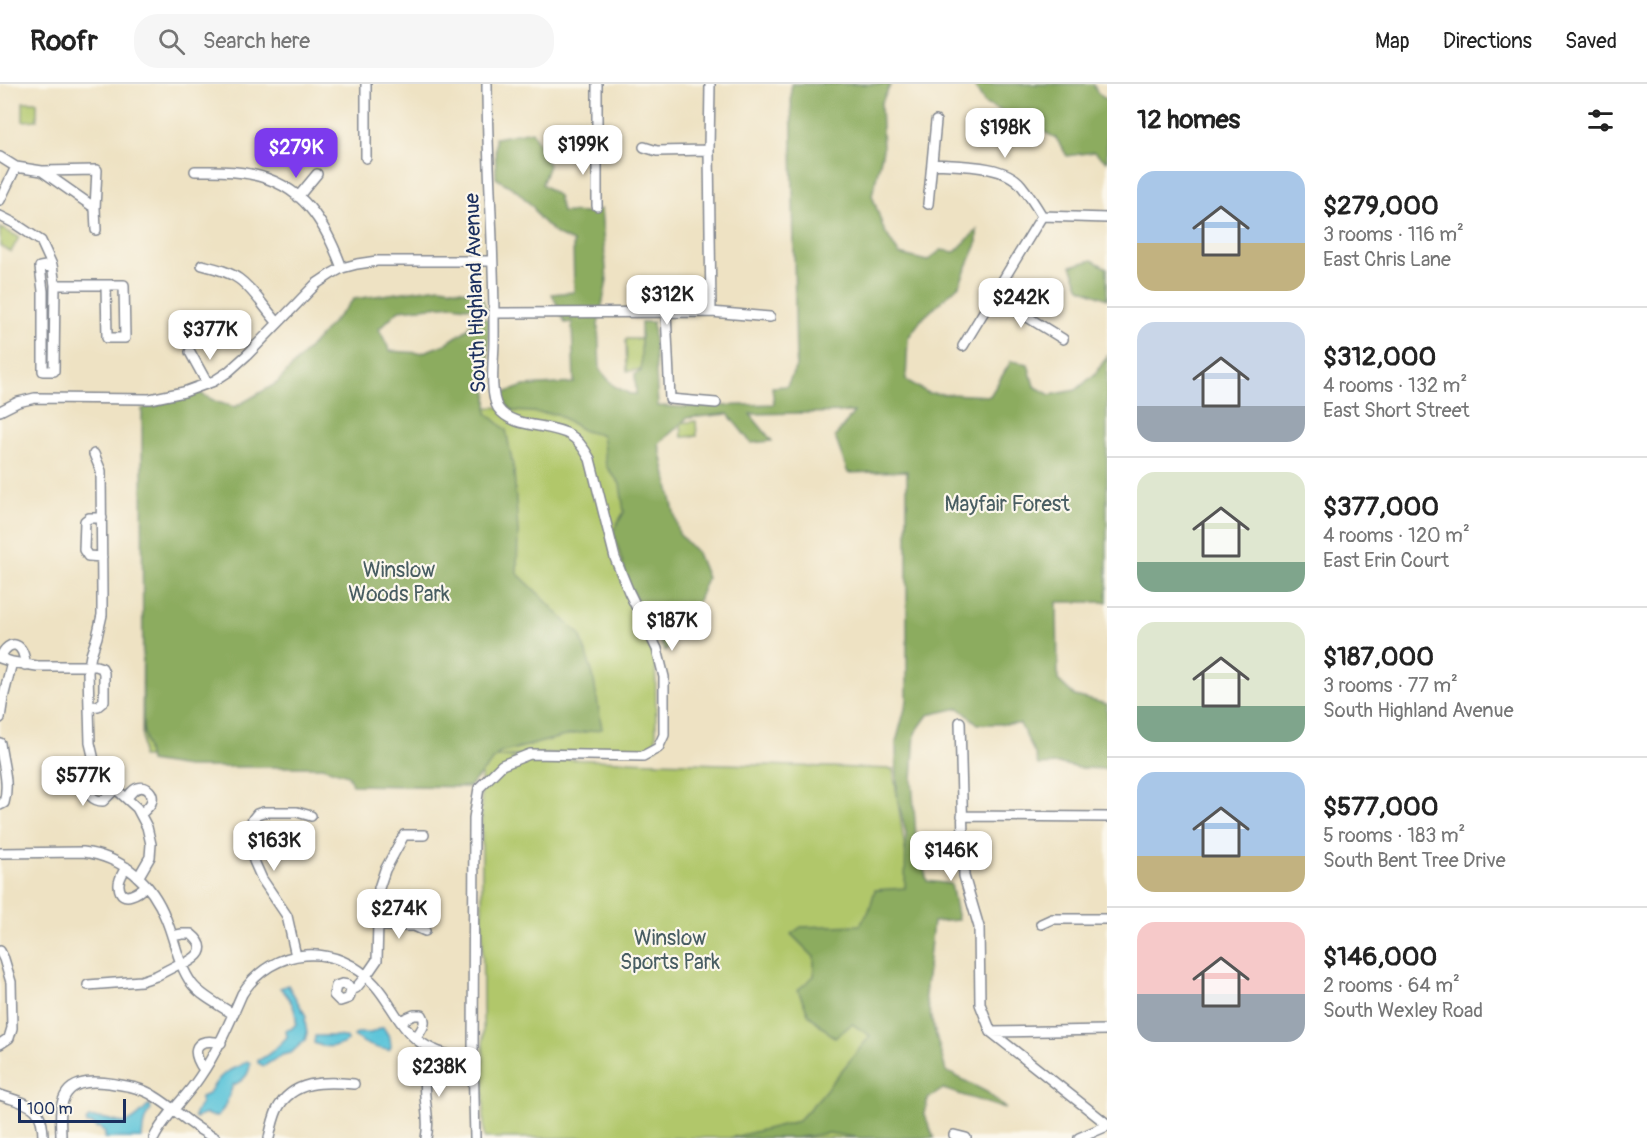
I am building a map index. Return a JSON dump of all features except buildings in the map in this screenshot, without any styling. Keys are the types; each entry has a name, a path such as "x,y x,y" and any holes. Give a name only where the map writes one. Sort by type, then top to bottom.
{"street":[{"path":"366,84 366,158"},
{"name":"South Highland Avenue","path":"475,1138 474,818 479,788 501,765 530,754 643,756 658,748 664,735 663,677 657,649 615,558 590,459 581,445 570,435 513,419 502,413 496,406 493,389 494,313 488,84"},
{"path":"597,84 597,206"},
{"path":"710,84 711,312"},
{"path":"928,204 936,121"},
{"path":"644,147 657,151 709,150"},
{"path":"0,158 16,167 42,171 97,170 96,230"},
{"path":"933,164 977,167 1005,173 1020,184 1042,216"},
{"path":"0,200 16,167"},
{"path":"42,171 95,208"},
{"path":"195,171 250,174 270,180 298,197 311,208 322,224 333,242 342,268"},
{"path":"298,197 317,174"},
{"path":"0,216 41,241 52,265 55,285 54,371 43,371 43,291 40,267 52,265"},
{"path":"1042,216 1107,218"},
{"path":"963,346 1042,216"},
{"path":"0,411 18,402 35,399 159,398 207,383 221,377 238,364 316,284 342,268 377,261 492,261"},
{"path":"202,265 238,278 278,323"},
{"path":"55,285 106,285 124,285 125,338 107,338 106,285"},
{"path":"993,296 1063,339"},
{"path":"666,312 670,399 716,403"},
{"path":"494,313 711,312 770,316"},
{"path":"190,352 207,383"},
{"path":"94,454 101,471 102,615 89,666 89,735 94,760 101,774 141,814 149,835 151,852 149,861 139,876"},
{"path":"102,518 89,518 85,521 84,549 88,556 102,557"},
{"path":"25,665 21,647 13,644 5,648 0,658 25,665 89,666 104,670 103,703 89,707"},
{"path":"0,718 12,662"},
{"path":"960,722 964,876 979,927 980,1004 991,1032 1107,1125 1079,1138"},
{"path":"0,743 6,779 6,793 2,804"},
{"path":"101,774 89,786 92,797 103,801 116,789"},
{"path":"127,798 132,791 138,788 146,788 151,792 151,804 141,814"},
{"path":"296,956 287,916 262,879 254,861 251,824 252,818 263,812 297,812 311,816"},
{"path":"962,816 1107,817"},
{"path":"351,990 356,988 377,960 378,888 385,870 404,835 424,836"},
{"path":"0,853 83,852 105,857 126,867 139,876 154,896 193,985 233,1014"},
{"path":"126,867 119,884 122,894 129,896 136,894 146,885"},
{"path":"1041,924 1052,919 1107,919"},
{"path":"377,926 414,926 425,931"},
{"path":"88,985 141,981 198,955 200,946 191,934 172,936"},
{"path":"0,951 11,982 12,1028 9,1038 0,1044"},
{"path":"154,1138 163,1122 204,1070 221,1043 242,994 256,976 275,963 296,956 327,957 346,963 376,985 400,1021 416,1038 447,1055 473,1057"},
{"path":"400,1021 414,1015 422,1015 424,1024 416,1038"},
{"path":"991,1032 1107,1030"},
{"path":"204,1070 197,1058 196,1049 200,1044 208,1041 221,1043"},
{"path":"426,1138 428,1125 424,1081 427,1066 435,1050"},
{"path":"61,1138 61,1107 64,1098 75,1086 88,1081 139,1089 153,1095 191,1125 215,1138"},
{"path":"269,1138 277,1110 294,1091 313,1083 354,1084"},
{"path":"0,1095 38,1111 42,1121 43,1138"},
{"path":"954,1135 966,1138"}],"green space":[{"name":"Mayfair Forest","path":"791,84 891,84 881,104 883,150 872,195 884,230 899,254 927,261 941,250 955,252 977,230 977,244 959,285 921,320 908,338 906,380 928,393 990,396 1011,361 1028,364 1034,386 1050,395 1076,390 1096,373 1107,356 1107,602 1057,602 1058,680 1075,696 1107,704 1107,769 1079,768 1061,764 1038,765 1020,724 978,724 959,708 928,715 915,733 912,780 916,836 927,881 951,884 958,920 933,922 925,996 946,1071 987,1092 1006,1109 943,1089 928,1099 924,1113 934,1138 859,1138 829,1133 795,1138 730,1138 798,1121 870,1036 852,1024 835,1038 809,1015 798,990 814,976 814,957 791,934 801,927 860,925 869,911 875,890 905,888 906,833 897,797 896,742 907,701 907,471 848,473 835,437 854,412 750,414 772,441 751,443 728,414 687,418 659,444 679,534 697,553 707,578 695,608 680,620 671,635 671,646 665,651 629,585 613,531 624,512 620,484 606,466 602,435 584,431 557,414 513,411 498,395 524,386 574,383 572,322 565,323 552,294 574,292 573,242 556,234 539,218 533,207 516,190 496,178 495,138 532,131 549,165 542,184 558,196 562,212 589,213 601,209 607,281 598,325 600,370 614,386 630,394 636,394 635,374 641,371 641,322 653,322 658,406 774,404 772,387 787,386 796,366"},
{"path":"973,84 1093,84 1097,92 1107,101 1107,162 1094,152 1067,156 1056,138 985,104"},
{"path":"23,102 37,102 37,120 23,121"},
{"path":"0,228 19,237 11,252 0,246"},
{"path":"1092,260 1107,268 1107,299 1080,288 1071,266"},
{"name":"Winslow Woods Park","path":"440,287 480,293 487,310 453,305 399,310 379,329 390,351 421,353 445,344 468,329 475,315 489,320 487,413 506,430 514,471 518,532 517,573 580,634 593,675 602,729 500,753 469,787 352,785 348,775 322,767 187,767 149,761 143,728 142,409 198,392 217,402 235,407 277,383 354,299"},
{"path":"626,339 641,339 642,370 627,371"},
{"name":"Winslow Sports Park","path":"654,407 656,748 492,757 893,769 916,922 919,1138 484,1138 481,757 142,757 144,408"},
{"path":"696,421 697,436 682,437 681,423"}],"water":[{"path":"288,985 306,1016 305,1040 291,1053 282,1055 264,1066 258,1063 258,1060 277,1047 287,1037 286,1030 296,1024 292,1004 280,988"},
{"path":"383,1027 390,1038 389,1050 370,1046 354,1036 357,1033 371,1033"},
{"path":"315,1036 338,1036 347,1038 348,1041 335,1046 322,1046 314,1043"},
{"path":"247,1061 250,1067 247,1074 233,1085 222,1111 216,1116 206,1114 196,1118 194,1116 201,1097 208,1094 223,1075"},
{"path":"150,1104 151,1110 145,1119 142,1138 104,1138 105,1133 99,1127 87,1124 86,1121 89,1118 100,1118 126,1123"}]}
